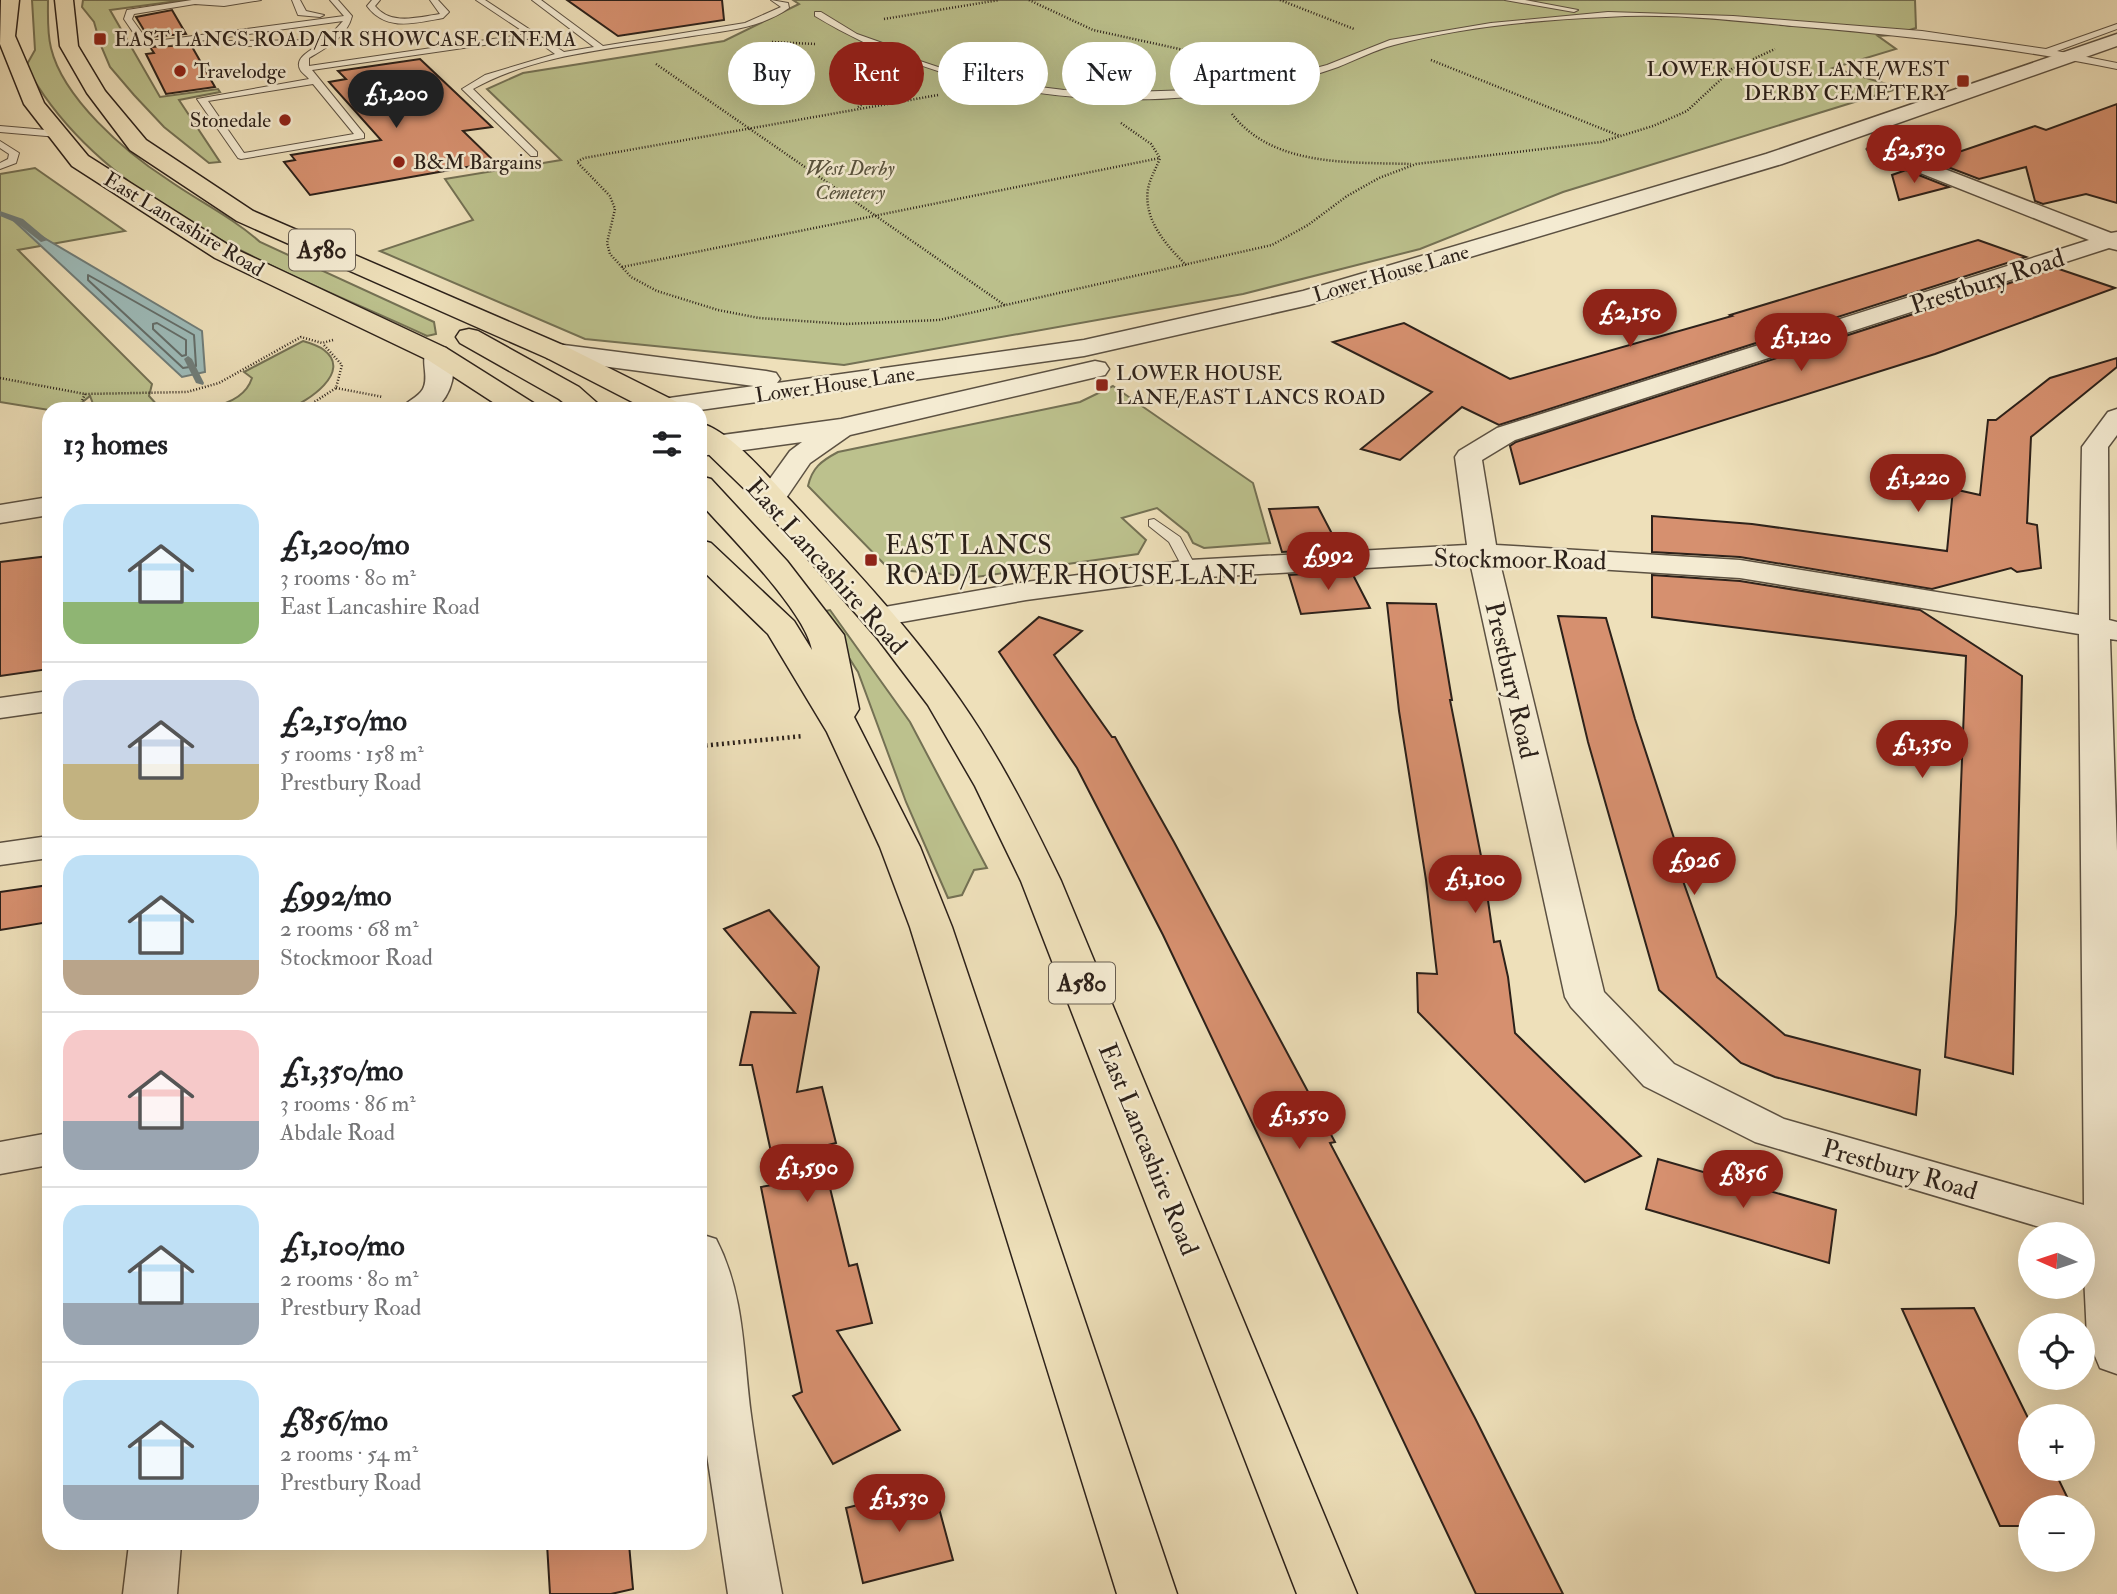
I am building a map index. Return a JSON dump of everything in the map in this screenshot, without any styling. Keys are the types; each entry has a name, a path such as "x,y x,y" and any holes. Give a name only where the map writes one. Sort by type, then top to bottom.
{"highway":[{"name":"East Lancashire Road","path":"10,0 3,37 34,104 80,161 224,253 437,355 512,402"},
{"name":"East Lancashire Road","path":"65,1 69,46 97,93 138,145 245,216 556,352 649,402"},
{"path":"245,216 276,247 444,322 581,402"},
{"name":"East Lancashire Road","path":"707,442 771,498 879,617 961,729 1000,797 1041,881 1327,1594"},
{"path":"707,493 776,568 827,635 845,732"},
{"path":"707,557 782,628 845,732 900,846 930,927 1147,1594"}],"street":[{"name":"Lower House Lane","path":"707,403 1084,348 1309,297 1774,159 2117,40"},
{"path":"2079,81 2117,67"},
{"name":"Lower House Lane","path":"707,438 841,428 1287,323 1915,137"},
{"path":"1877,149 2115,241"},
{"name":"Prestbury Road","path":"2107,1229 1770,1131 1659,1075 1585,997 1483,553 1468,457 1506,434 2115,241"},
{"path":"556,352 682,370 838,384"},
{"path":"424,402 436,393 441,382 437,355"},
{"path":"707,437 1096,369"},
{"path":"2117,417 2095,447 2106,629 2107,1229 2111,1337 2117,1354"},
{"path":"771,498 800,457 841,428"},
{"path":"0,514 42,507"},
{"name":"Stockmoor Road","path":"879,617 1026,590 1190,569 1483,553 1740,569 2106,629"},
{"path":"0,708 42,702"},
{"path":"0,854 42,848"},
{"path":"0,1158 42,1150"},
{"path":"707,1266 718,1327 726,1416 755,1594"}],"lane":[{"path":"257,0 224,4 195,2 130,12 128,19 144,42 163,43 214,36 229,28 262,24 288,25 347,16"},
{"path":"296,0 301,13 347,16"},
{"path":"315,81 202,99 241,156 361,136 315,81 304,69 305,57 347,23 347,16 334,0"},
{"path":"376,0 371,6 376,15 390,22 443,16 445,12 434,0"},
{"path":"480,0 562,55"},
{"path":"536,0 601,48"},
{"path":"534,154 467,89 488,77 562,55 747,25 785,8 775,0"},
{"path":"1509,0 1608,14 1733,18 1889,31 2047,52 2117,67"},
{"path":"818,14 854,36 871,42"},
{"path":"1320,69 1390,43 1491,25 1608,14"},
{"path":"257,20 347,16"},
{"path":"2047,52 2117,26"},
{"path":"304,69 535,35"},
{"path":"159,48 206,42 326,42"},
{"path":"0,129 58,134"},
{"path":"0,144 14,153 13,161 0,166"},
{"path":"1154,523 1175,540 1190,569"}],"path":[{"path":"838,26 999,0"},
{"path":"1029,0 1092,30 1170,48"},
{"path":"1280,0 1620,136"},
{"path":"770,41 806,45 854,36"},
{"path":"1231,105 1229,110 1238,126 1253,137 1279,148 1341,161 1416,164 1601,142 1653,126 1687,111 1732,69 1778,48"},
{"path":"649,59 873,217 1007,306"},
{"path":"938,94 584,158 577,162 610,196 615,209 607,243 610,254 631,277 657,291 718,310 759,318 846,324 939,320 1272,245 1308,225 1347,196 1379,178 1416,164"},
{"path":"852,110 863,105"},
{"path":"1087,105 1129,127 1152,144 1160,158"},
{"path":"621,267 1160,158"},
{"path":"1160,158 1150,180 1148,197 1151,216 1159,235 1187,266"},
{"path":"0,378 85,394 187,392 219,383 302,337 322,344 342,365 336,387 314,402"},
{"path":"322,344 335,339"},
{"path":"82,402 85,394"},
{"path":"707,745 845,732"}],"green space":[{"path":"32,0 48,0 51,48 68,86 98,122 133,154 260,242 434,322 436,334 427,336 259,260 149,197 101,159 59,115 26,66 35,50"},
{"path":"83,0 185,0 110,10 160,97 218,89 220,92 179,100 220,162 209,163 164,127 110,67 99,41 104,41 104,36 98,36 94,22 82,7"},
{"name":"West Derby Cemetery","path":"793,0 1915,0 1916,28 1893,35 1878,36 1896,49 1833,68 1900,88 1563,192 1420,249 1243,294 844,365 585,339 380,251 473,220 445,179 561,160 487,89 523,73 724,41 799,4"},
{"path":"35,168 125,231 18,250 152,384 149,396 154,402 92,402 90,396 83,402 42,402 42,409 0,402 0,174"},
{"path":"303,341 322,349 332,359 330,376 315,393 302,402 227,402 246,389 252,378 244,372"},
{"path":"1113,386 1253,483 1270,543 1204,548 1193,543 1188,533 1157,508 1122,518 1146,540 1138,554 976,577 889,569 808,486 818,466 838,452 1080,402"},
{"path":"830,610 910,722 987,868 974,870 962,895 948,898 906,802 858,672 820,612"}],"water":[{"path":"12,219 202,331 205,372 182,377"}],"building":[{"path":"567,0 722,0 724,20 618,36"},
{"path":"172,10 186,34 148,37 136,17"},
{"name":"Travelodge","path":"191,45 215,87 166,94 146,54 154,53 150,47"},
{"path":"420,59 492,127 463,131 495,162 310,195 284,162 295,160 291,155 381,140 329,82 346,79 338,71"},
{"path":"2117,104 2117,203 2086,194 2043,204 2035,201 2026,167 1979,179 1932,161 2035,126 2046,130"},
{"path":"1906,170 1949,187 1899,200 1892,175"},
{"path":"1978,240 2026,257 1499,425 1462,407 1400,460 1361,449 1432,392 1333,342 1404,323 1510,379 1732,316 1730,315"},
{"path":"2056,268 2115,288 1935,354 1520,484 1510,446 1516,442"},
{"path":"2117,358 2117,367 2031,437 2027,523 2037,525 2041,568 2017,572 2011,568 1932,589 1740,557 1652,552 1652,516 1752,524 1947,551 1953,489 1980,495 1988,420 1996,420 2050,378"},
{"path":"1318,507 1340,549 1282,552 1269,509"},
{"path":"42,557 42,670 0,676 0,562"},
{"path":"1351,571 1370,608 1301,614 1289,575"},
{"path":"1652,575 1740,581 1920,610 2022,676 2013,1074 1945,1057 1956,914 1966,656 1652,617"},
{"path":"1387,603 1436,604 1450,700 1483,866 1494,942 1500,941 1508,977 1515,1033 1641,1156 1585,1182 1418,1012 1417,973 1437,974 1426,880 1399,711"},
{"path":"1558,616 1606,618 1635,719 1687,878 1682,878 1717,977 1785,1035 1920,1070 1916,1115 1775,1077 1741,1063 1659,990 1588,742"},
{"path":"1039,617 1082,631 1054,655 1112,737 1115,737 1174,842 1335,1142 1330,1143 1475,1418 1563,1594 1476,1594 1163,935 1077,768 999,652"},
{"path":"42,886 42,923 0,930 0,892"},
{"path":"769,910 819,967 797,1092 822,1087 836,1143 820,1147 849,1266 857,1264 872,1323 837,1331 900,1430 833,1464 793,1396 802,1392 761,1187 778,1184 752,1065 740,1065 751,1012 795,1013 724,929"},
{"path":"1658,1159 1836,1210 1829,1263 1646,1209"},
{"path":"1974,1308 2021,1404 2018,1404 2018,1481 2059,1481 2066,1495 2018,1495 2018,1526 2000,1526 1902,1309"},
{"path":"933,1486 953,1560 863,1583 846,1508"},
{"path":"547,1550 630,1550 633,1589 611,1594 550,1594"}],"waterway":[{"path":"0,213 20,221 44,240"},
{"path":"188,359 200,383"}],"place":[{"name":"EAST LANCS ROAD/NR SHOWCASE CINEMA","path":"100,39"},
{"name":"Travelodge","path":"180,71"},
{"name":"LOWER HOUSE LANE/WEST DERBY CEMETERY","path":"1963,81"},
{"name":"Stonedale","path":"285,120"},
{"name":"B&M Bargains","path":"399,162"},
{"name":"LOWER HOUSE LANE/EAST LANCS ROAD","path":"1102,385"},
{"name":"EAST LANCS ROAD/LOWER HOUSE LANE","path":"871,560"}]}
